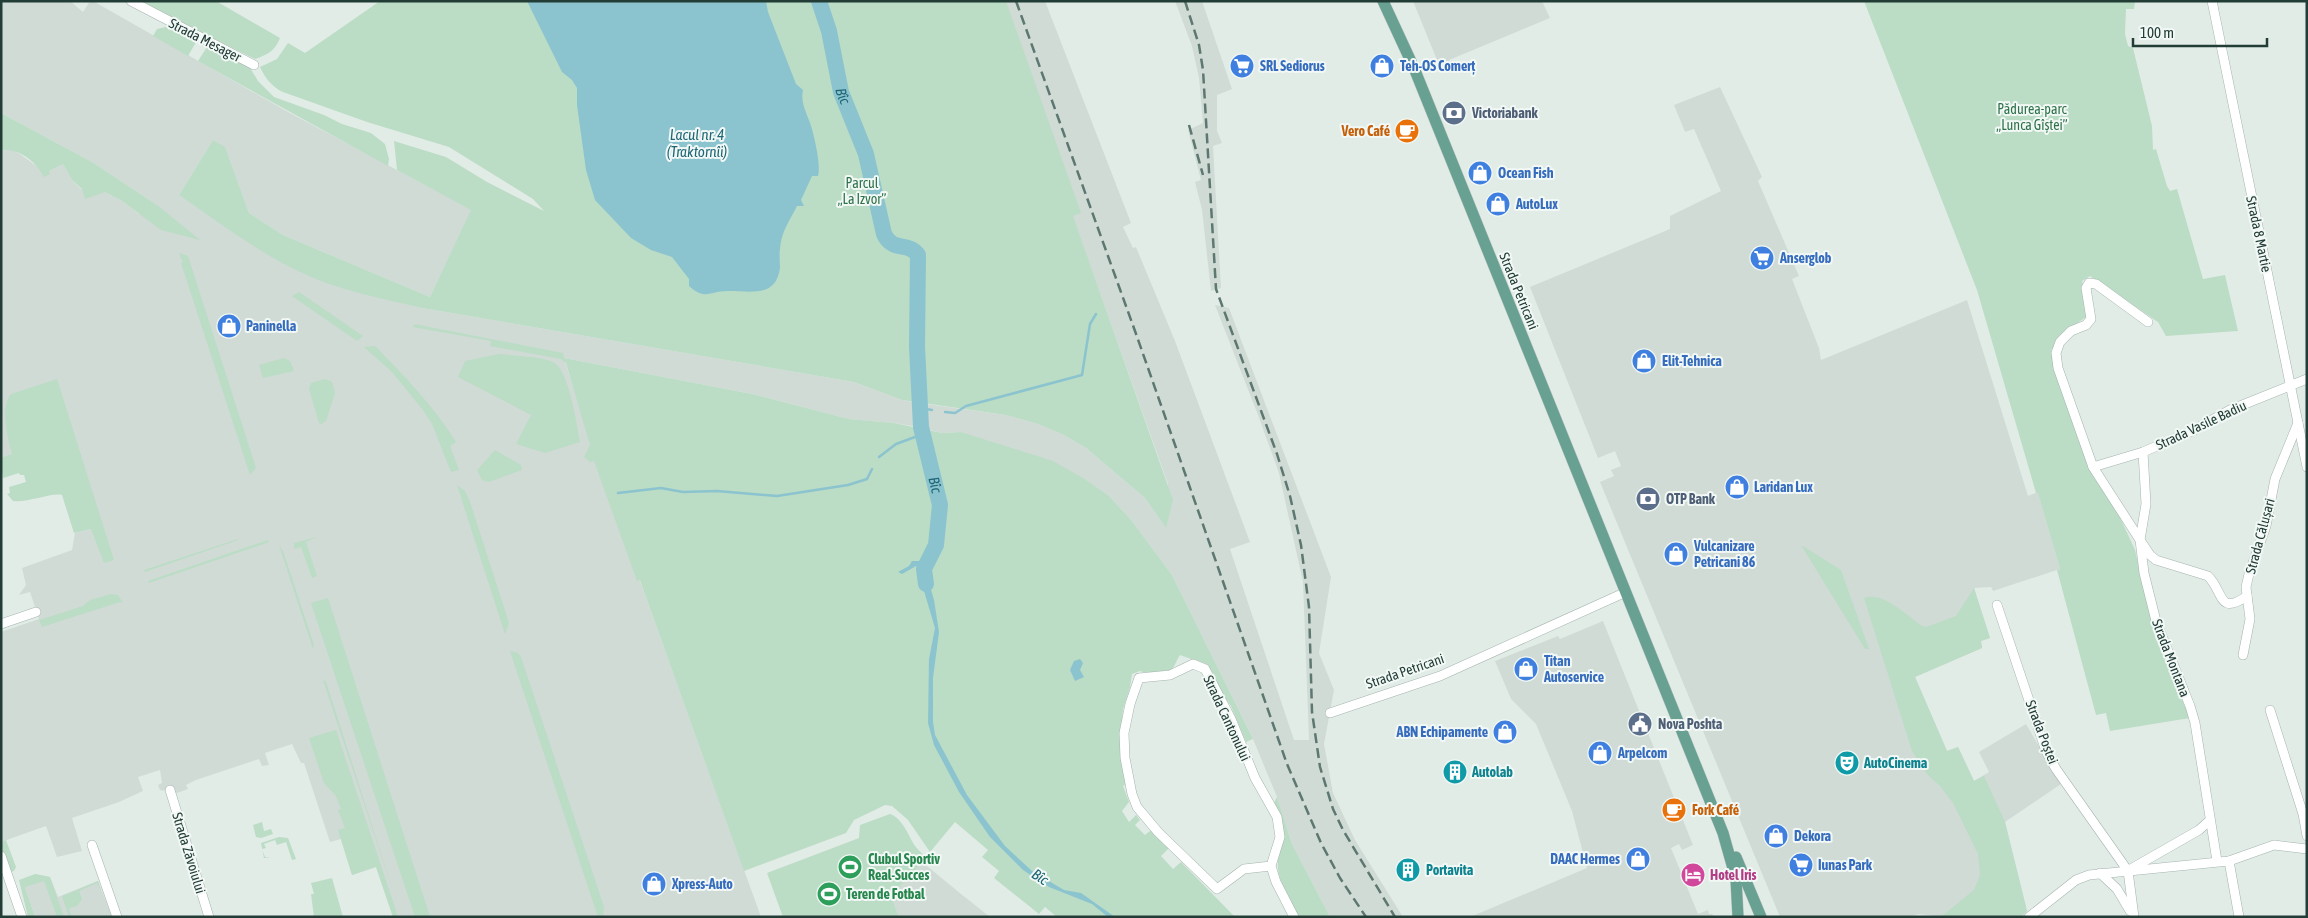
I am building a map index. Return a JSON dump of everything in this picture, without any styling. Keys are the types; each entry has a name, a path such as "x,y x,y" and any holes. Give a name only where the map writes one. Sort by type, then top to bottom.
{"main road":[{"name":"Strada Petricani","path":"1383,1 1417,76 1723,833 1736,879 1738,917"},
{"name":"Strada Petricani","path":"1723,833 1738,861 1761,917"}],"street":[{"name":"Strada Mesager","path":"131,1 254,65"},
{"name":"Strada 8 Martie","path":"2212,1 2307,467"},
{"name":"Strada Montana","path":"2148,322 2096,284 2089,283 2086,288 2091,320 2071,331 2057,348 2058,368 2093,467 2140,540 2144,573 2156,621 2195,723 2217,861"},
{"name":"Strada Vasile Badiu","path":"2093,467 2143,452 2192,431 2230,410 2307,379"},
{"name":"Strada Călușari","path":"2243,655 2250,619 2247,596 2248,580 2266,526 2275,479 2298,421"},
{"path":"2143,452 2146,504 2140,540 2150,555 2156,560 2208,576 2214,582 2222,600 2226,603 2236,603 2247,596"},
{"name":"Strada Petricani","path":"1330,713 1440,676 1626,592"},
{"name":"Strada Poștei","path":"1997,605 2046,751 2056,770 2128,871 2133,917"},
{"path":"1,624 36,612"},
{"name":"Strada Cantonului","path":"1193,664 1205,669 1231,719 1255,778 1277,817 1280,837 1271,866 1244,869 1217,889 1158,832 1138,807 1128,778 1124,734 1130,704 1139,678 1170,674 1193,664"},
{"path":"2270,710 2303,814 2307,836"},
{"name":"Strada Zăvoiului","path":"170,790 209,917"},
{"path":"2128,871 2199,830 2210,821"},
{"path":"92,845 117,917"},
{"path":"2029,917 2076,880 2100,873 2155,870 2217,861 2229,862 2274,845 2307,849"},
{"path":"1,856 22,917"},
{"path":"2229,862 2239,917"},
{"path":"1271,866 1276,882 1294,917"},
{"name":"Strada Poștei","path":"2100,873 2117,889 2133,917"}],"shaded area":[{"path":"1,1 70,1 83,12 90,1 93,1 290,113 472,210 430,297 283,235 249,213 225,148 213,140 179,195 346,288 422,308 854,382 902,400 917,403 918,427 849,419 752,394 564,358 596,459 761,917 393,917 376,867 352,875 341,839 330,842 304,763 301,763 292,744 265,753 269,765 262,766 259,759 196,780 186,785 188,789 177,793 160,790 158,785 162,783 160,770 138,777 143,791 119,802 72,818 82,851 57,857 46,826 1,842 1,632 39,619 30,592 19,595 26,585 22,568 72,550 75,533 91,529 73,453 1,475 1,150 10,149 42,170 49,171 63,164 72,180 81,189 105,192 122,201 139,214 157,205 92,162 1,113"},
{"path":"996,1 1045,1 1131,223 1123,227 1133,248 1136,247 1175,341 1250,542 1230,549 1294,740 1309,740 1303,582 1279,473 1215,305 1229,308 1331,577 1319,653 1334,690 1324,744 1333,793 1355,840 1403,917 1330,917 1292,844 1277,797 1253,739 1172,575 1132,521 1109,496 961,432 942,433 926,429 926,404 1006,415 1038,424 1064,435 1086,448 1145,498 1166,528 1168,484"},
{"path":"1175,1 1202,1 1232,89 1217,95 1217,131 1222,143 1213,146 1221,288 1211,291 1202,210 1195,182 1201,180 1188,130 1203,123 1199,78 1192,46"},
{"path":"1413,1 1542,1 1550,18 1449,60 1451,65 1441,70"},
{"path":"1720,87 1762,177 1758,181 1799,276 1792,279 1819,348 1821,360 1967,300 2028,496 2038,492 2060,569 1993,591 1991,587 1974,588 1990,638 1981,641 1982,648 1915,677 1947,751 1958,747 1974,781 1989,772 1979,752 2026,724 2061,784 2005,822 2027,911 2021,917 1943,917 1919,914 1908,917 1780,917 1600,482 1614,476 1611,470 1621,466 1615,451 1598,458 1530,287 1670,229 1670,216 1721,191 1694,129 1685,132 1674,105"},
{"path":"1603,621 1693,845 1682,850 1679,844 1671,848 1698,914 1708,910 1709,914 1713,914 1712,917 1470,917 1587,868 1572,811 1536,724 1511,699 1495,661 1558,636 1560,639"},
{"path":"922,862 990,917 899,917 891,896"},
{"path":"35,874 50,877 58,897 98,881 112,917 35,917 25,887"}],"green space":[{"path":"142,1 216,1 280,38 270,52 255,59 178,22"},
{"name":"Parcul „La Izvor”","path":"380,1 1006,1 1081,213 1073,216 1173,500 1166,528 1145,498 1086,448 1064,435 1038,424 1006,415 902,400 854,382 422,308 359,293 313,278 282,263 179,195 213,140 225,147 249,213 283,235 430,297 471,210 397,170 394,141 446,157 487,182 544,211 533,199 449,147 367,122 283,92 272,85 264,75 260,67 277,59 288,43 305,53"},
{"name":"Pădurea-parc „Lunca Gîștei”","path":"1864,1 2135,1 2134,9 2126,9 2125,34 2128,46 2133,48 2152,126 2153,150 2156,149 2170,191 2177,189 2203,279 2225,275 2238,331 2166,336 2158,322 2090,276 2082,281 2089,315 2070,328 2051,350 2091,463 2117,511 2135,550 2155,637 2190,718 2110,731 2106,713 2096,715 2057,570 2060,569 1977,290"},
{"path":"166,27 196,42 188,56 153,36 157,29"},
{"path":"207,47 249,66 258,81 274,97 324,115 342,124 371,133 385,144 389,159 388,166 198,61"},
{"path":"1,113 92,162 157,205 200,240 161,230 122,201 105,192 85,199 82,189 72,180 63,164 49,171 50,174 44,177 32,162 21,154 15,151 1,150"},
{"path":"179,253 188,256 256,468 250,475 181,263 183,262"},
{"path":"299,292 363,336 357,341 292,296"},
{"path":"414,324 563,353 564,358 752,394 849,419 894,423 942,433 961,432 1053,461 1109,496 1132,521 1172,575 1253,739 1246,742 1231,706 1217,687 1214,674 1202,663 1180,655 1173,668 1169,671 1148,673 1140,671 1132,674 1123,709 1121,735 1126,784 1123,786 1129,802 1122,811 1129,822 1136,815 1140,820 1135,825 1145,835 1150,831 1154,832 1170,847 1161,856 1173,869 1181,862 1235,917 1057,917 1045,907 1039,914 994,878 999,871 982,857 988,850 955,822 930,852 908,820 892,806 885,805 854,820 846,833 744,871 640,580 637,581 594,461 590,462 584,457 590,445 566,363 561,359 490,346 491,341 413,327"},
{"path":"375,346 418,392 456,442 450,446 459,470 451,472 432,424 423,410 392,372 364,347"},
{"path":"499,354 541,358 553,362 559,367 568,386 580,442 545,453 516,444 531,415 458,377 465,361"},
{"path":"284,358 290,361 294,371 263,378 259,365"},
{"path":"57,379 114,560 104,563 91,529 74,533 62,495 13,501 7,494 10,493 9,487 26,482 24,475 19,473 3,478 1,458 12,454 5,414 8,400 11,394"},
{"path":"325,379 332,382 335,393 326,421 321,424 319,423 309,389 311,383"},
{"path":"495,450 521,465 522,470 489,482 482,480 477,470"},
{"path":"457,485 465,491 470,502 509,623 505,634"},
{"path":"317,537 306,542 317,576 312,578 301,547 294,549 294,543"},
{"path":"238,539 145,572 144,570"},
{"path":"268,540 269,542 149,583 148,581"},
{"path":"279,545 283,551 314,645 313,649"},
{"path":"1801,545 1841,570 1869,649 1865,649"},
{"path":"1974,588 1990,638 1981,641 1982,648 1915,677 1947,751 1958,747 1974,781 1984,776 2005,822 2027,911 2021,917 1942,916 1974,890 1980,875 1978,854 1953,803 1940,786 1928,775 1912,751 1864,598 1879,598 1886,601 1926,627 1956,616"},
{"path":"111,594 118,595 123,603 120,602 42,627 39,620 83,606 90,600"},
{"path":"328,598 430,917 415,917 311,603"},
{"path":"510,651 518,653 521,657 604,907 603,917 598,917"},
{"path":"323,680 326,682 396,900"},
{"path":"336,730 398,917 393,917 376,867 352,875 338,830 345,828 338,810 341,809 336,796 324,783 309,738"},
{"path":"1277,797 1292,844 1330,917 1299,917 1280,879 1278,865 1283,832 1279,815 1273,805"},
{"name":"Teren de Fotbal","path":"890,814 902,823 915,846 926,858 891,896 899,917 783,917 767,873 859,838 860,825"},
{"path":"262,822 264,831 271,829 273,834 261,838 256,837 253,825"},
{"path":"279,837 288,838 296,859 292,860 286,842 277,845 275,840 264,844 266,848 262,849 261,843"},
{"path":"6,840 16,867 14,871 10,872 1,846 1,842"},
{"path":"35,874 50,877 64,917 57,917 44,881 25,887 35,917 28,917 19,880"},
{"path":"332,878 343,917 314,917 311,894 314,894 311,883"},
{"path":"98,881 101,891 97,883 79,891 82,899 77,906 69,908 71,917 69,917 62,896"}],"water":[{"name":"Lacul nr. 4 (Traktornîi)","path":"527,1 766,1 768,12 796,84 803,90 803,105 812,129 819,166 818,176 812,176 801,200 804,206 797,206 784,232 781,243 778,278 773,284 761,291 754,292 721,291 707,294 699,293 689,286 689,279 672,257 651,250 631,238 595,200 586,170 577,105 577,88 572,80 562,72"},
{"path":"912,561 926,564 926,572 934,600 939,632 933,678 933,722 935,735 967,795 1005,846 1032,871 1064,890 1081,893 1115,917 1108,917 1092,904 1049,887 1023,870 990,837 959,792 934,745 928,723 929,659 935,628 919,574 920,567 916,566 902,574 898,572 909,566"},
{"path":"1080,659 1083,663 1080,670 1084,677 1075,681 1070,670 1074,661"}],"waterway":[{"name":"Bîc","path":"819,1 829,31 841,92 866,154 884,234 892,243 910,248 918,255 917,347 921,427 940,505 936,545 924,569 926,584"},
{"path":"945,412 955,413 966,406 1082,375 1090,324 1096,314"},
{"path":"920,408 932,410"},
{"path":"879,457 896,444 923,434"},
{"path":"618,493 661,488 683,492 717,491 777,496 848,485 867,479 872,469"}],"railway":[{"path":"1016,1 1135,331 1287,764 1321,843 1340,878 1366,917"},
{"path":"1185,1 1199,45 1203,70 1216,289 1277,454 1290,496 1301,545 1309,607 1312,712 1320,767 1333,809 1343,830 1395,917"},
{"path":"1189,125 1203,175"}],"place":[{"name":"SRL Sediorus","path":"1242,66"},
{"name":"Teh-OS Comerț","path":"1382,66"},
{"name":"Victoriabank","path":"1454,113"},
{"name":"Vero Café","path":"1407,131"},
{"name":"Ocean Fish","path":"1480,173"},
{"name":"AutoLux","path":"1498,204"},
{"name":"Anserglob","path":"1762,258"},
{"name":"Paninella","path":"229,326"},
{"name":"Elit-Tehnica","path":"1644,361"},
{"name":"Laridan Lux","path":"1737,487"},
{"name":"OTP Bank","path":"1648,499"},
{"name":"Vulcanizare Petricani 86","path":"1676,554"},
{"name":"Titan Autoservice","path":"1526,669"},
{"name":"Nova Poshta","path":"1640,724"},
{"name":"ABN Echipamente","path":"1505,732"},
{"name":"Arpelcom","path":"1600,753"},
{"name":"AutoCinema","path":"1847,763"},
{"name":"Autolab","path":"1455,772"},
{"name":"Fork Café","path":"1674,810"},
{"name":"Dekora","path":"1776,836"},
{"name":"DAAC Hermes","path":"1638,859"},
{"name":"Iunas Park","path":"1801,865"},
{"name":"Clubul Sportiv Real-Succes","path":"850,867"},
{"name":"Portavita","path":"1408,870"},
{"name":"Hotel Iris","path":"1693,875"},
{"name":"Xpress-Auto","path":"654,884"},
{"name":"Teren de Fotbal","path":"829,894"}]}
